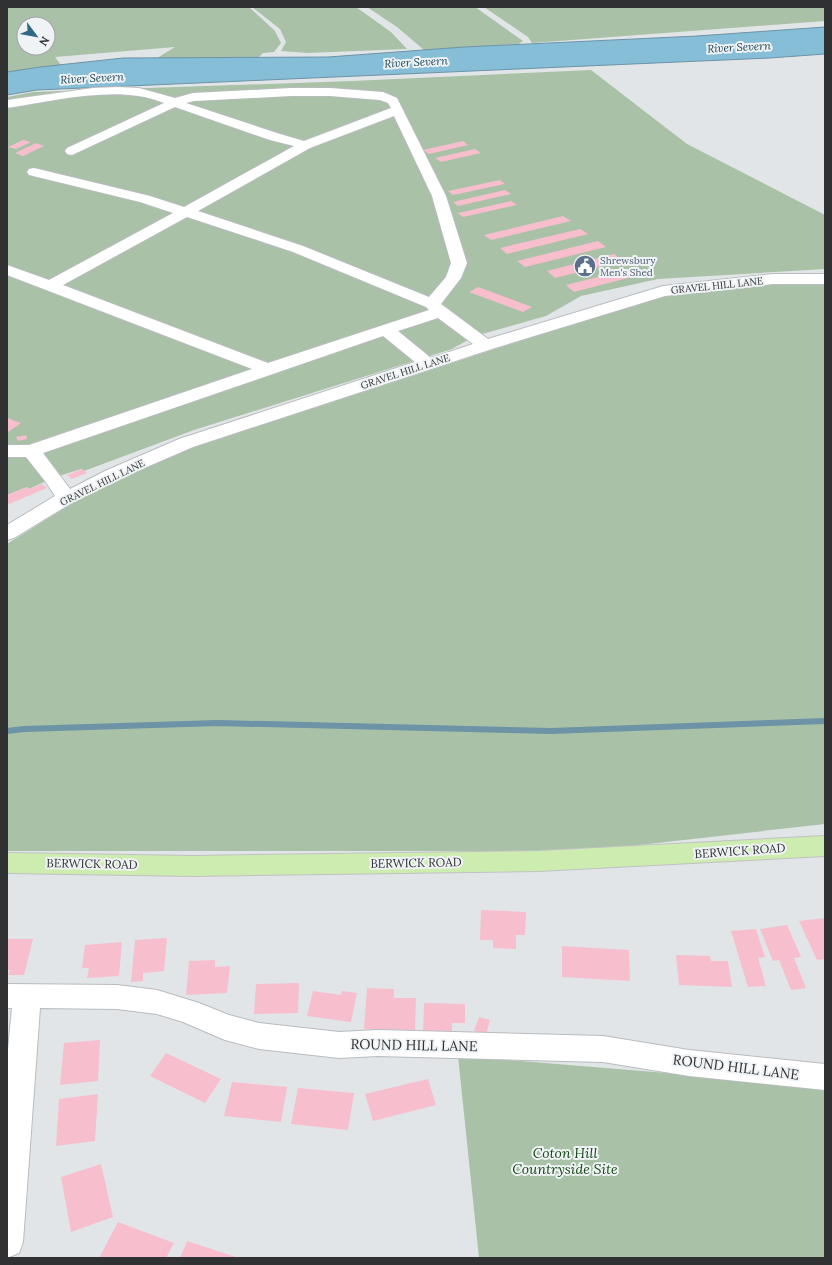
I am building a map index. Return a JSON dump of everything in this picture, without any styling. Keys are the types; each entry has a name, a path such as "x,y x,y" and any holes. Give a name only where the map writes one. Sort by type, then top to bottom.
{"main road":[{"name":"BERWICK ROAD","path":"7,863 193,866 539,861 825,846"}],"street":[{"path":"7,104 93,92 139,92 175,102 185,107 305,145"},
{"path":"7,451 30,451 386,330 436,308 453,278 459,263 439,196 393,101 383,96 330,92 291,92 193,97 175,102 159,112 72,151"},
{"path":"50,286 305,145 398,110"},
{"path":"34,172 145,199 298,249 436,308 486,345"},
{"path":"7,270 268,369"},
{"name":"GRAVEL HILL LANE","path":"7,534 66,498 112,474 186,443 486,345 663,291 773,279 825,279"},
{"path":"386,330 428,364"},
{"path":"30,451 53,478 66,498"},
{"path":"17,996 7,1243 17,1258"},
{"name":"ROUND HILL LANE","path":"17,996 117,997 157,1002 190,1012 225,1027 259,1036 339,1045 378,1043 603,1050 778,1073 825,1077"}],"green space":[{"path":"7,7 249,7 275,31 281,43 274,52 263,53 259,57 157,58 175,47 55,57 61,65 7,72"},
{"path":"252,7 356,7 391,32 407,49 308,53 281,51 286,42 280,29"},
{"path":"367,7 475,7 523,41 519,44 424,50 397,27"},
{"path":"484,7 825,7 825,21 532,43 528,37"},
{"path":"591,70 687,144 825,215 825,269 658,279 581,296 546,316 475,336 452,349 194,430 84,471 81,469 53,478 29,489 27,487 7,495 7,97 33,92 352,81"},
{"path":"779,282 825,284 825,824 586,851 7,851 7,544 79,499 157,459 495,349 668,295"},
{"name":"Coton Hill Countryside Site","path":"458,1056 825,1086 825,1258 479,1258"}],"water":[{"name":"River Severn","path":"825,27 825,54 770,58 37,90 7,95 7,72 123,58 328,57 464,47 697,36"}],"building":[{"path":"23,140 31,142 16,149 8,147"},
{"path":"463,141 468,145 429,154 423,150"},
{"path":"36,143 44,146 23,156 15,153"},
{"path":"475,149 481,153 441,162 435,158"},
{"path":"500,180 505,184 453,195 448,191"},
{"path":"505,190 511,194 458,206 453,202"},
{"path":"511,201 517,205 463,217 458,213"},
{"path":"563,216 571,221 491,240 484,235"},
{"path":"580,229 588,234 507,254 500,248"},
{"path":"598,241 606,247 525,267 517,261"},
{"name":"Shrewsbury Men's Shed","path":"614,254 623,261 555,278 547,271"},
{"path":"634,268 643,274 574,292 566,285"},
{"path":"478,287 532,307 523,312 469,292"},
{"path":"7,418 21,423 7,432"},
{"path":"26,435 27,439 18,441 16,437"},
{"path":"82,469 87,473 72,479 67,475"},
{"path":"42,484 47,488 9,504 7,502 7,495 27,487 29,489"},
{"path":"481,910 526,912 525,935 516,935 516,949 493,948 493,940 480,940"},
{"path":"825,918 825,959 817,960 799,921"},
{"path":"787,925 801,957 794,958 806,988 791,990 779,960 773,961 760,929"},
{"path":"756,929 765,957 758,958 766,986 748,987 731,931"},
{"path":"167,938 164,971 143,973 143,981 131,982 135,940"},
{"path":"7,939 33,939 24,975 8,975 10,970 7,970"},
{"path":"122,942 119,976 87,978 89,968 82,968 85,945"},
{"path":"562,946 629,950 630,981 562,977"},
{"path":"676,955 710,956 711,961 728,961 732,987 679,985"},
{"path":"215,960 215,967 230,966 227,993 186,995 189,961"},
{"path":"299,983 298,1013 254,1014 256,984"},
{"path":"367,988 394,989 394,998 416,998 415,1030 364,1029"},
{"path":"313,991 341,995 342,991 357,993 351,1022 307,1016"},
{"path":"424,1003 465,1004 465,1023 452,1023 452,1033 423,1033"},
{"path":"479,1017 490,1020 486,1034 474,1031"},
{"path":"100,1040 98,1081 60,1085 64,1043"},
{"path":"166,1053 221,1079 205,1103 150,1076"},
{"path":"428,1079 436,1105 373,1121 365,1094"},
{"path":"232,1082 287,1087 281,1122 224,1116"},
{"path":"298,1088 354,1093 348,1130 291,1124"},
{"path":"98,1094 95,1141 56,1146 59,1099"},
{"path":"101,1164 113,1217 71,1232 61,1177"},
{"path":"118,1222 174,1243 166,1258 99,1258"},
{"path":"187,1241 239,1258 180,1258"}],"waterway":[{"path":"7,731 24,729 218,723 551,731 825,721"}],"place":[{"name":"Shrewsbury Men's Shed","path":"585,266"}]}
